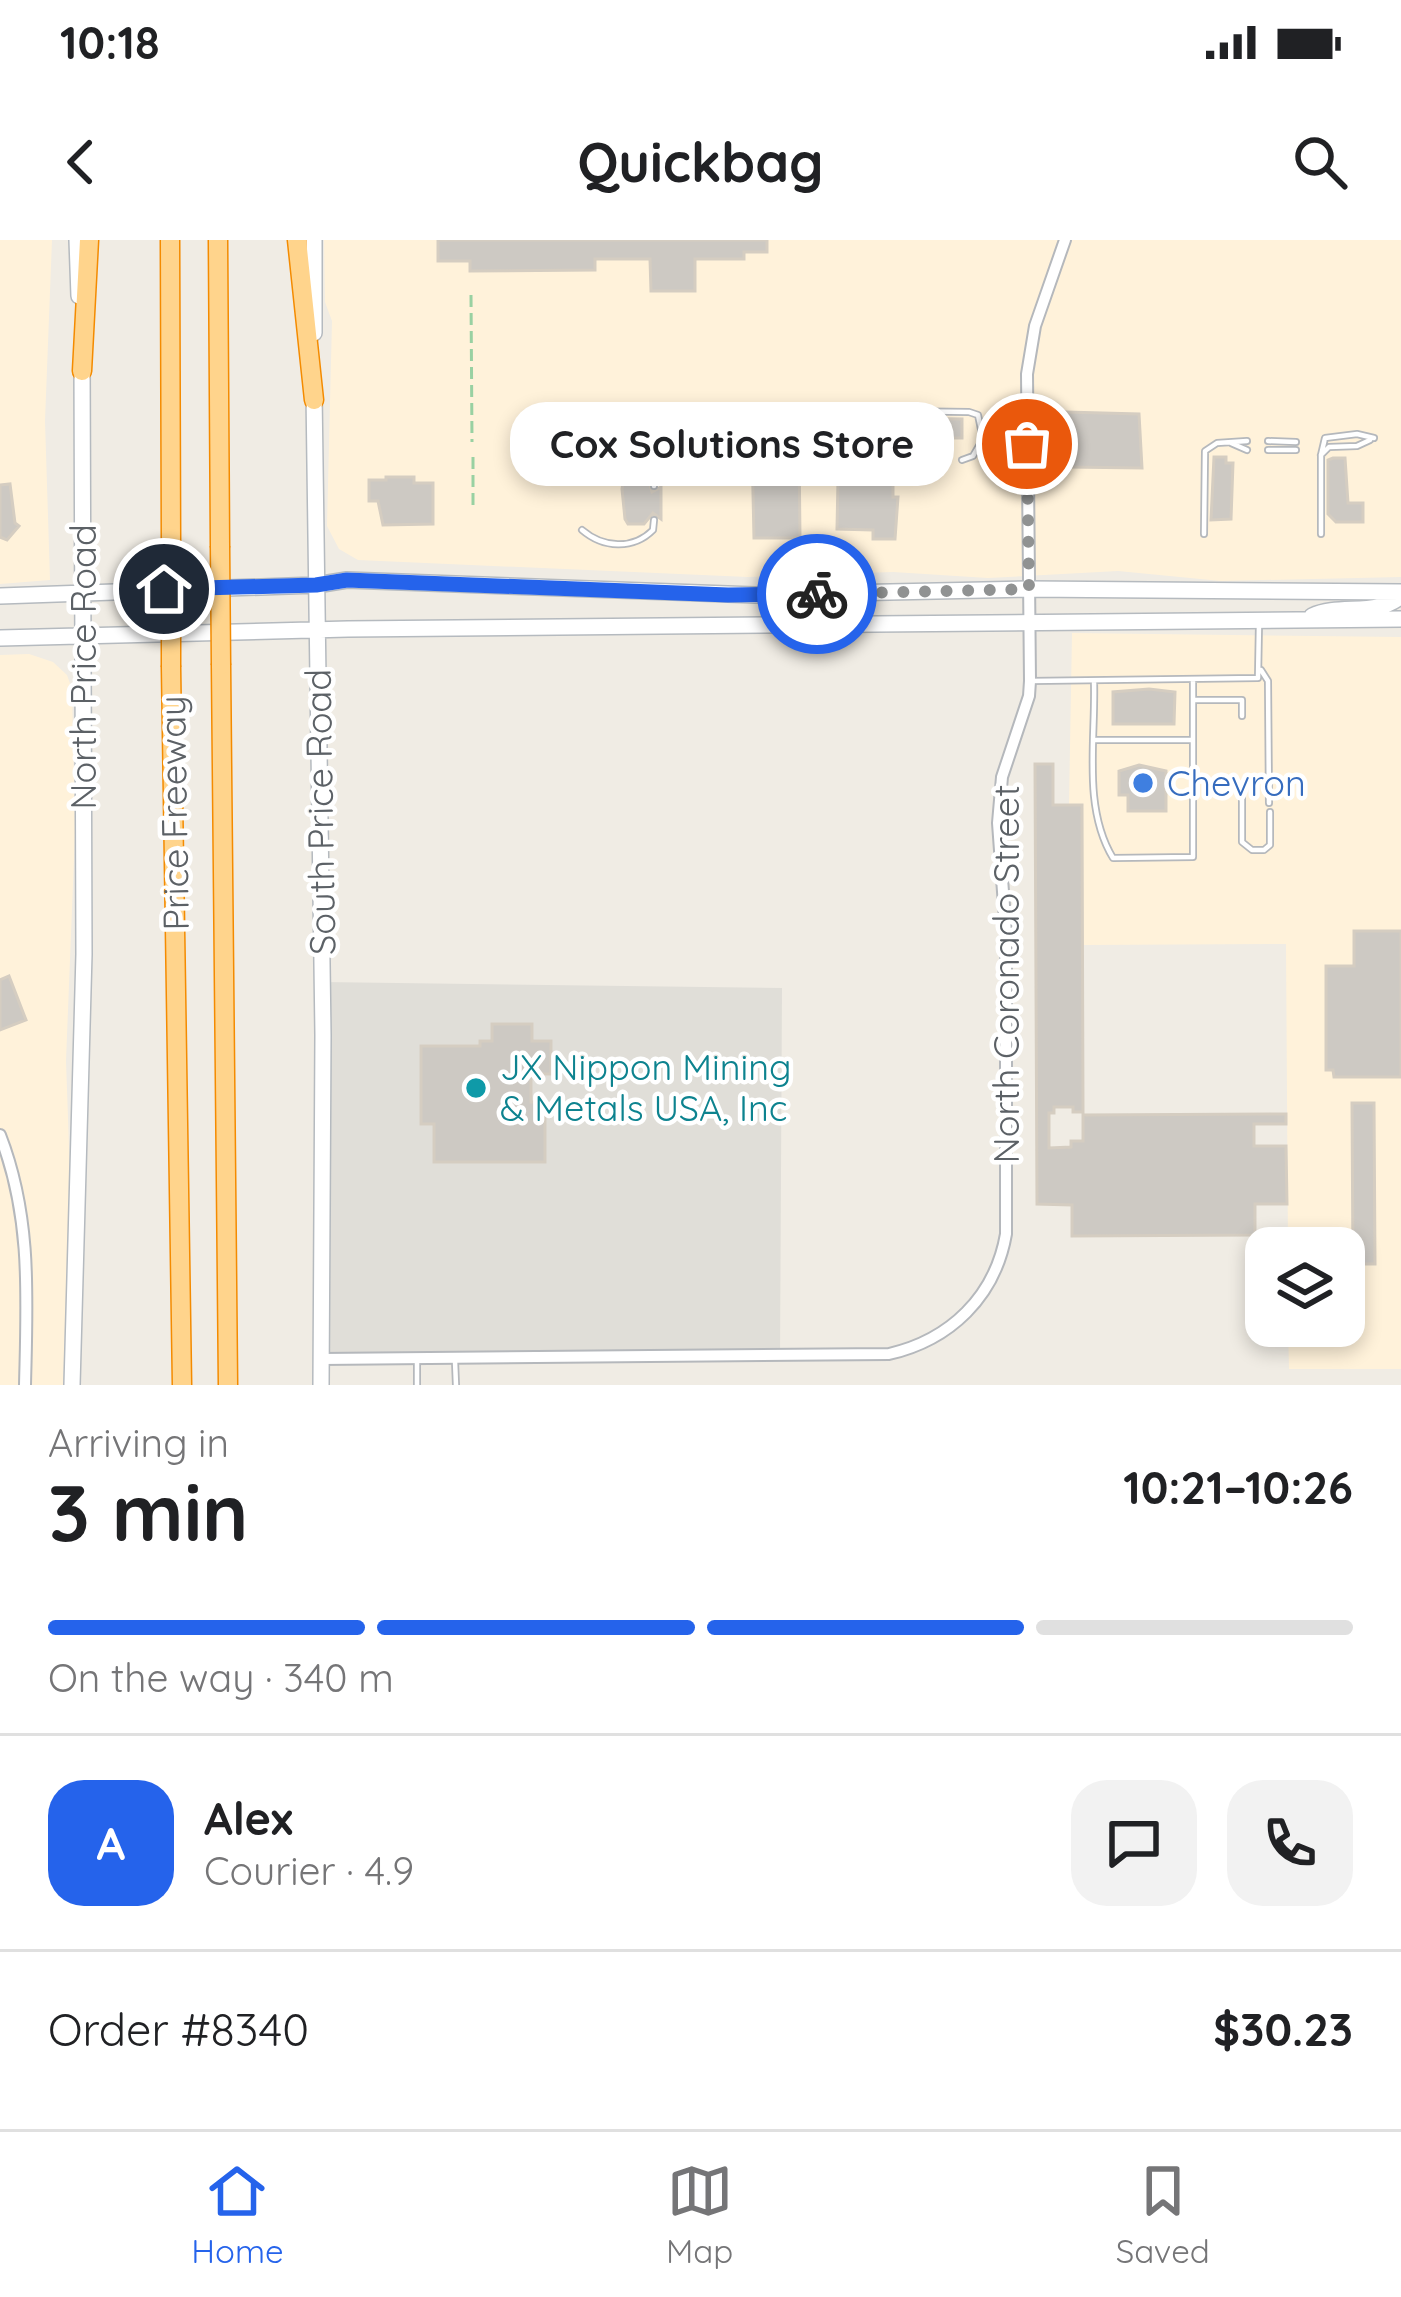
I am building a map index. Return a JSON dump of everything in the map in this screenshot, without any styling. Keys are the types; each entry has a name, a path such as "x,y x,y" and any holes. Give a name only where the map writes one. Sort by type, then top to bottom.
{"highway":[{"path":"82,370 89,240"},
{"name":"Price Freeway","path":"170,240 182,1385"},
{"name":"Price Freeway","path":"218,240 228,1385"},
{"path":"297,240 314,400"}],"main road":[{"name":"North Price Road","path":"72,1385 80,1093 83,636 82,370 76,240"},
{"name":"South Price Road","path":"314,240 321,1385"},
{"path":"0,596 347,580 755,595 1029,589 1401,594"},
{"path":"1304,620 1328,608 1388,605 1401,594"},
{"path":"0,638 317,629 1401,619"}],"street":[{"name":"North Coronado Street","path":"455,1358 850,1357 902,1351 940,1335 960,1320 998,1265 1006,1234 1006,933 999,794 1030,681 1027,374 1036,326 1065,240"},
{"path":"0,1135 20,1192 26,1246 26,1385"},
{"path":"321,1359 455,1358"}],"lane":[{"path":"891,411 978,416 983,439 973,456 962,460"},
{"path":"1321,455 1329,447 1357,446 1374,438 1328,436 1321,455 1322,534"},
{"path":"1204,534 1205,451 1217,443 1247,441"},
{"path":"1231,443 1247,450"},
{"path":"1268,446 1296,446"},
{"path":"646,447 654,466 654,486"},
{"path":"582,530 602,542 634,544 653,530 654,520"},
{"path":"1030,681 1258,678 1259,621"},
{"path":"1258,665 1268,681 1269,803"},
{"path":"1094,681 1094,798 1113,858 1193,857 1193,680"},
{"path":"1193,700 1242,700 1242,716"},
{"path":"1096,740 1193,740"},
{"path":"1242,792 1242,842 1252,850 1270,845 1270,812"},
{"path":"416,1358 417,1385"},
{"path":"455,1358 456,1385"}],"path":[{"path":"471,295 472,442"},
{"path":"472,458 473,507"}],"shaded area":[{"path":"0,240 52,240 45,421 50,580 0,584"},
{"path":"324,240 1401,240 1401,577 1221,581 1118,571 988,578 893,572 748,577 358,560 339,549 327,526 332,321 325,302"},
{"path":"1072,633 1401,637 1401,1369 1289,1369 1288,1347 1365,1347 1365,1227 1288,1227 1286,944 1082,945 1082,805 1069,805"},
{"path":"29,654 53,662 67,675 72,689 75,833 66,1061 70,1175 63,1385 0,1385 0,655"},
{"path":"322,982 782,988 780,1357 321,1359"}],"building":[{"path":"438,240 767,240 767,252 744,252 744,259 695,259 695,291 651,291 650,259 595,259 595,270 470,271 470,261 438,261"},
{"path":"1065,412 1139,414 1142,468 1068,467"},
{"path":"903,418 962,419 962,438 905,438"},
{"path":"799,447 800,538 754,538 752,448"},
{"path":"1214,457 1226,457 1226,463 1233,463 1231,519 1211,520"},
{"path":"1345,458 1348,503 1363,503 1363,522 1336,522 1328,514 1328,460"},
{"path":"632,470 647,475 652,492 661,487 661,519 653,513 644,524 628,524 625,519 624,475 632,475"},
{"path":"386,477 433,483 433,524 383,525 378,501 369,501 369,480"},
{"path":"893,479 893,497 898,497 895,539 873,539 873,530 837,529 838,480"},
{"path":"10,484 19,526 7,540 0,537 0,485"},
{"name":"Chevron","path":"1113,692 1175,692 1174,724 1113,724"},
{"path":"1035,764 1053,764 1053,805 1082,805 1083,1112 1054,1107 1054,1113 1049,1113 1049,1148 1083,1141 1083,1115 1286,1114 1286,1124 1254,1124 1254,1146 1286,1146 1287,1204 1255,1204 1255,1227 1245,1227 1245,1235 1072,1236 1072,1205 1037,1204"},
{"name":"Chevron","path":"1139,765 1166,771 1166,811 1128,811 1128,795 1119,795 1119,771"},
{"path":"1354,931 1401,931 1401,1077 1334,1077 1333,1070 1326,1070 1326,966 1354,966"},
{"path":"9,976 26,1020 0,1030 0,980"},
{"name":"JX Nippon Mining & Metals USA, Inc","path":"492,1024 532,1024 532,1041 551,1041 551,1074 531,1074 531,1102 545,1102 545,1162 434,1162 434,1124 421,1124 421,1046 480,1046 480,1041 492,1041"},
{"path":"1352,1103 1374,1103 1375,1264 1365,1264 1365,1227 1353,1227"}],"way so far":[{"path":"817,594 1029,589 1027,444"}],"place":[{"name":"Cox Solutions Store","path":"1027,444"},
{"name":"Chevron","path":"1143,783"},
{"name":"JX Nippon Mining & Metals USA, Inc","path":"476,1088"}],"route":[{"path":"164,589 347,580 728,595 817,594"}]}
